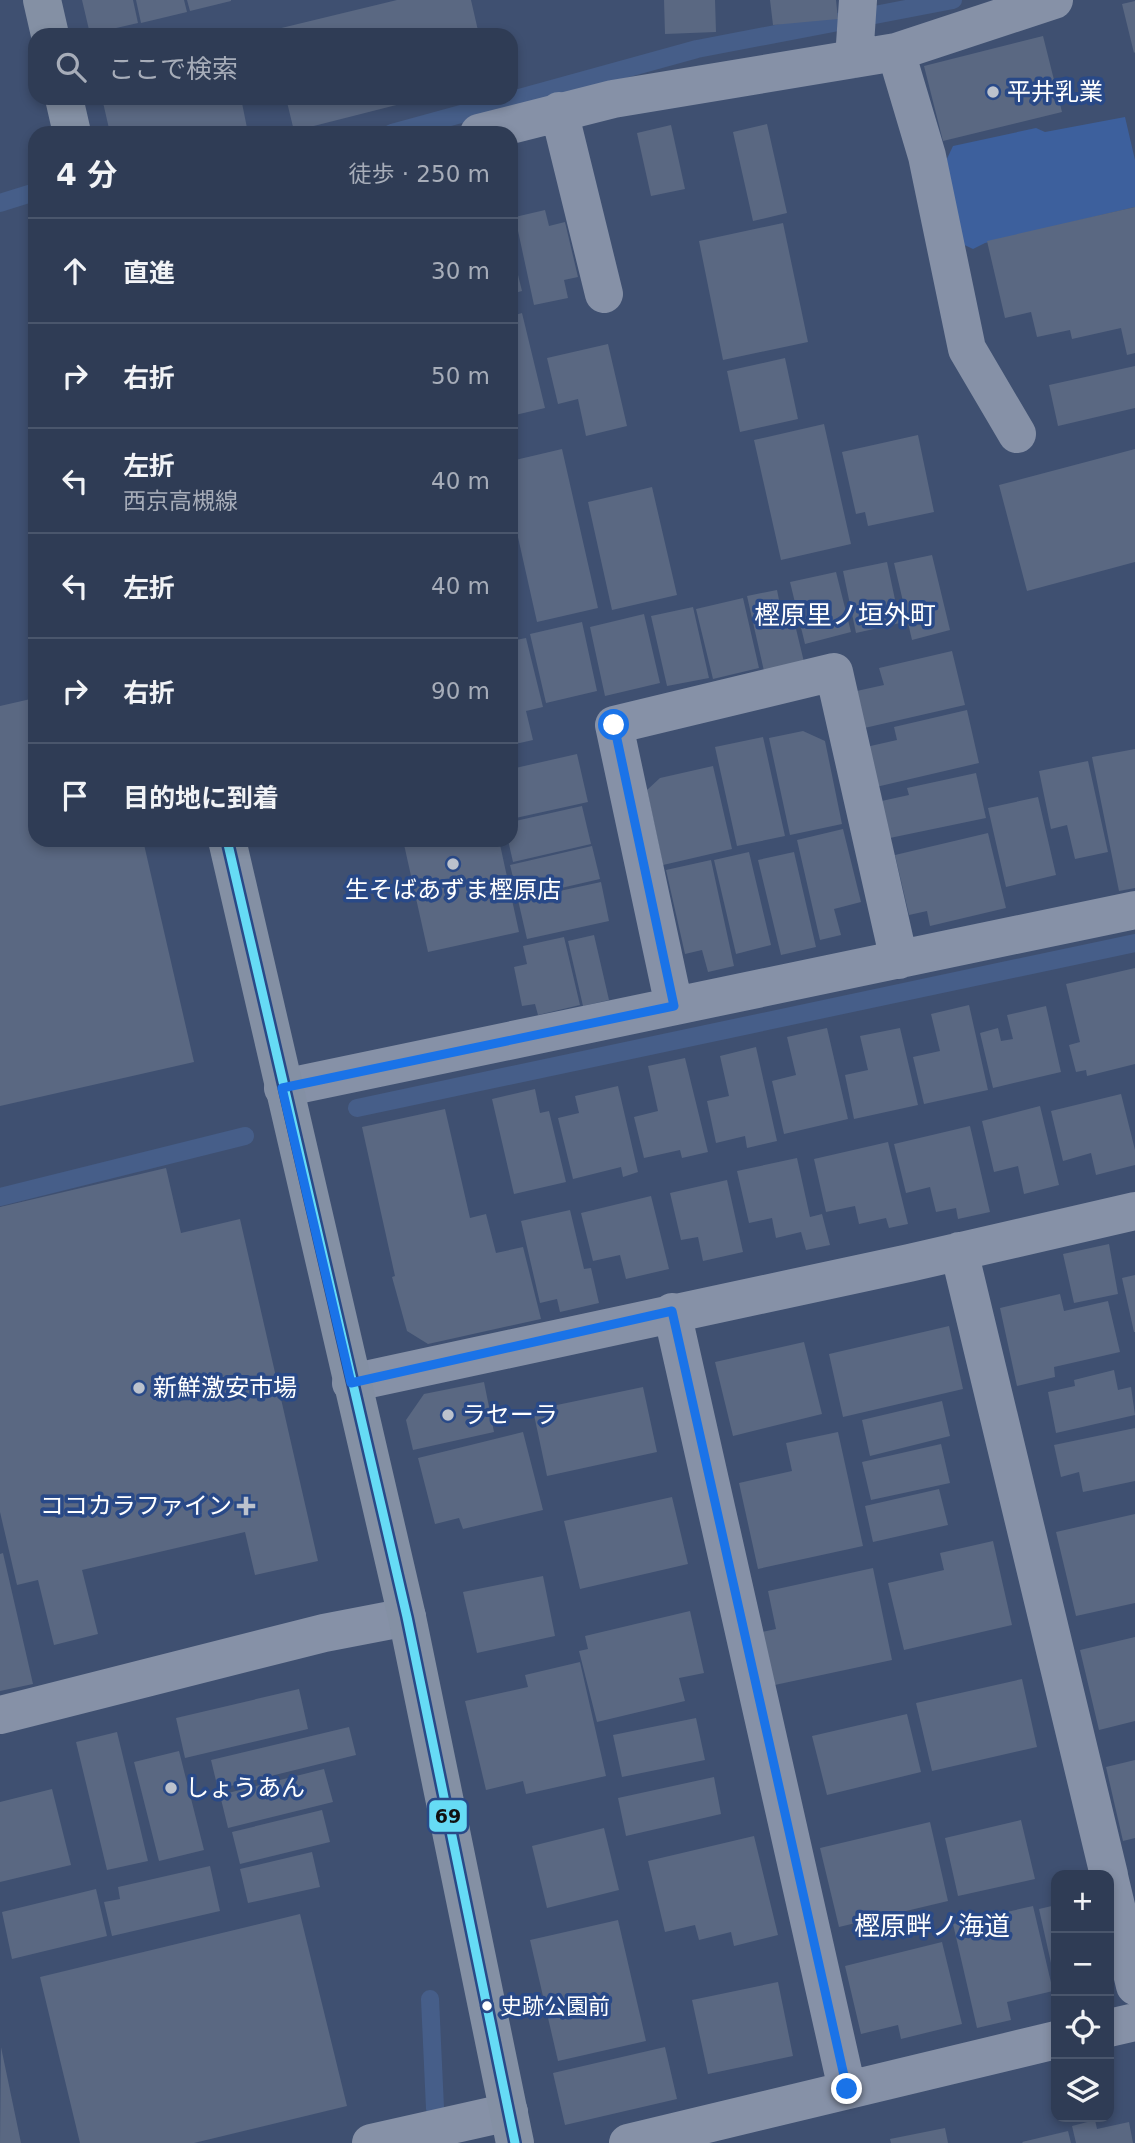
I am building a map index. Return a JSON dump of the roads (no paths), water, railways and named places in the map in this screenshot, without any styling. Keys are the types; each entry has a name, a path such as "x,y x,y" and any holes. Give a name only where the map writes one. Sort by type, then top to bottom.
{"main road":[{"path":"42,0 48,28"},
{"path":"66,105 70,126"},
{"path":"229,847 282,1088 407,1617 512,2127"}],"street":[{"path":"854,59 858,0"},
{"path":"504,126 559,111 895,52 1054,0"},
{"path":"895,52 927,156 967,349 1017,434"},
{"path":"559,111 604,294"},
{"path":"674,1006 614,725 834,672 899,960"},
{"path":"282,1088 1135,910"},
{"path":"351,1383 672,1311 959,1251 1135,1210"},
{"path":"959,1251 1108,1870"},
{"path":"672,1311 847,2089"},
{"path":"0,1715 324,1633 407,1617"},
{"path":"1114,1897 1135,1986"},
{"path":"1114,2027 1135,2022"},
{"path":"628,2143 1051,2041"},
{"path":"371,2143 436,2129 512,2127"}],"waterway":[{"path":"518,98 697,49 953,0"},
{"path":"417,126 494,105"},
{"path":"0,203 28,194"},
{"path":"357,1108 1135,943"},
{"path":"0,1197 245,1136"},
{"path":"430,1999 435,2108 440,2129"}],"place":[{"name":"平井乳業","path":"993,92"},
{"name":"生そばあずま樫原店","path":"453,864"},
{"name":"新鮮激安市場","path":"139,1388"},
{"name":"ラセーラ","path":"448,1415"},
{"name":"ココカラファイン","path":"246,1506"},
{"name":"しょうあん","path":"171,1788"},
{"name":"史跡公園前","path":"487,2006"}],"district":[{"name":"樫原里ノ垣外町","path":"845,615"},
{"name":"樫原畔ノ海道","path":"932,1926"}]}
